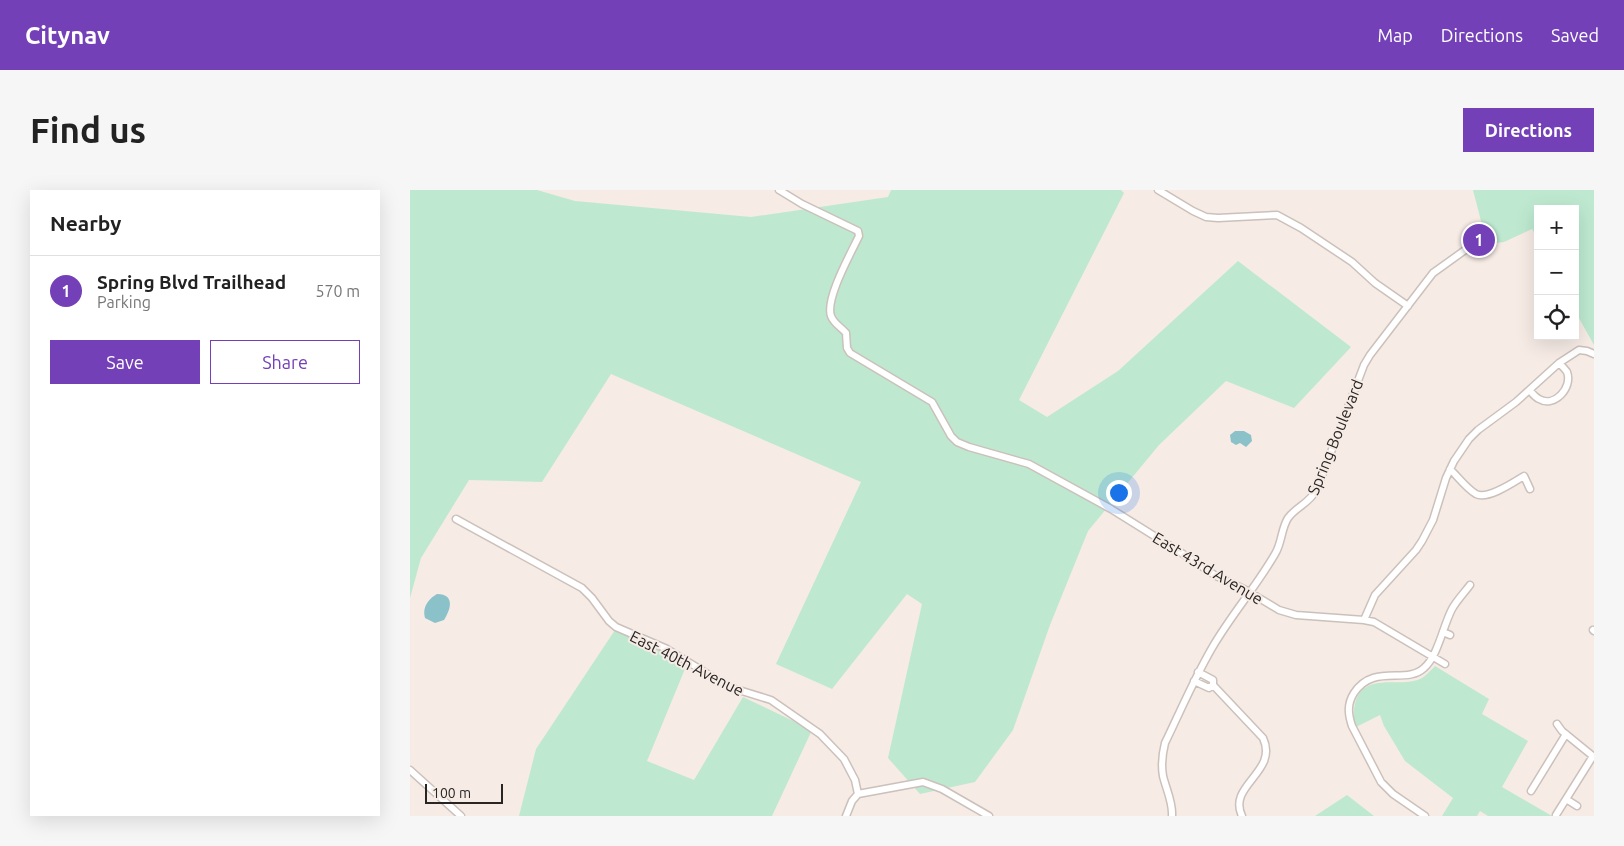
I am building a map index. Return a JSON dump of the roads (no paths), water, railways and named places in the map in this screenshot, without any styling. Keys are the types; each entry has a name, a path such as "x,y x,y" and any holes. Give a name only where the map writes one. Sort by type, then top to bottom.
{"street":[{"name":"East 43rd Avenue","path":"779,190 802,204 851,227 858,233 859,236 834,290 830,312 834,321 846,333 847,348 850,353 932,402 951,436 957,442 968,447 1029,464 1111,509 1216,576 1250,592 1287,614 1364,620 1380,625 1445,664"},
{"path":"1158,190 1206,217 1277,215 1301,228 1352,262 1379,287 1408,306"},
{"name":"Spring Boulevard","path":"1172,816 1163,777 1162,754 1198,672 1212,647 1276,552 1288,519 1295,510 1308,502 1317,489 1367,360 1436,269 1479,240"},
{"path":"1364,620 1375,595 1422,541 1433,520 1450,470 1460,452 1474,434 1530,391 1560,363 1579,350 1594,354"},
{"path":"1530,391 1540,400 1546,402 1559,397 1564,391 1568,378 1567,372 1560,363"},
{"path":"1450,470 1475,493 1480,495 1489,494 1504,488 1524,476 1530,489"},
{"name":"East 40th Avenue","path":"456,519 582,588 609,620 620,629 667,649 729,687 766,698 782,706 832,745 844,758 856,784 858,794"},
{"path":"1425,816 1393,794 1381,782 1352,726 1348,710 1351,698 1365,681 1375,677 1417,672 1425,668 1454,606 1470,585"},
{"path":"1442,632 1450,635"},
{"path":"1198,672 1213,680 1213,685 1262,738 1266,745 1267,752 1262,766 1239,799 1242,816"},
{"path":"1194,681 1209,688 1213,685"},
{"path":"1556,815 1593,757 1557,724"},
{"path":"1531,791 1566,734"},
{"path":"410,770 461,816"},
{"path":"846,816 852,801 858,794 924,782 942,789 989,816"},
{"path":"856,784 859,789 867,791"},
{"path":"1566,799 1577,806"}],"water":[{"path":"1235,431 1244,431 1251,435 1252,441 1246,447 1240,443 1236,445 1231,442 1230,435"},
{"path":"437,594 449,599 450,607 444,620 435,623 425,618 424,611 428,601"}],"place":[{"name":"Spring Blvd Trailhead","path":"1479,240"}]}
